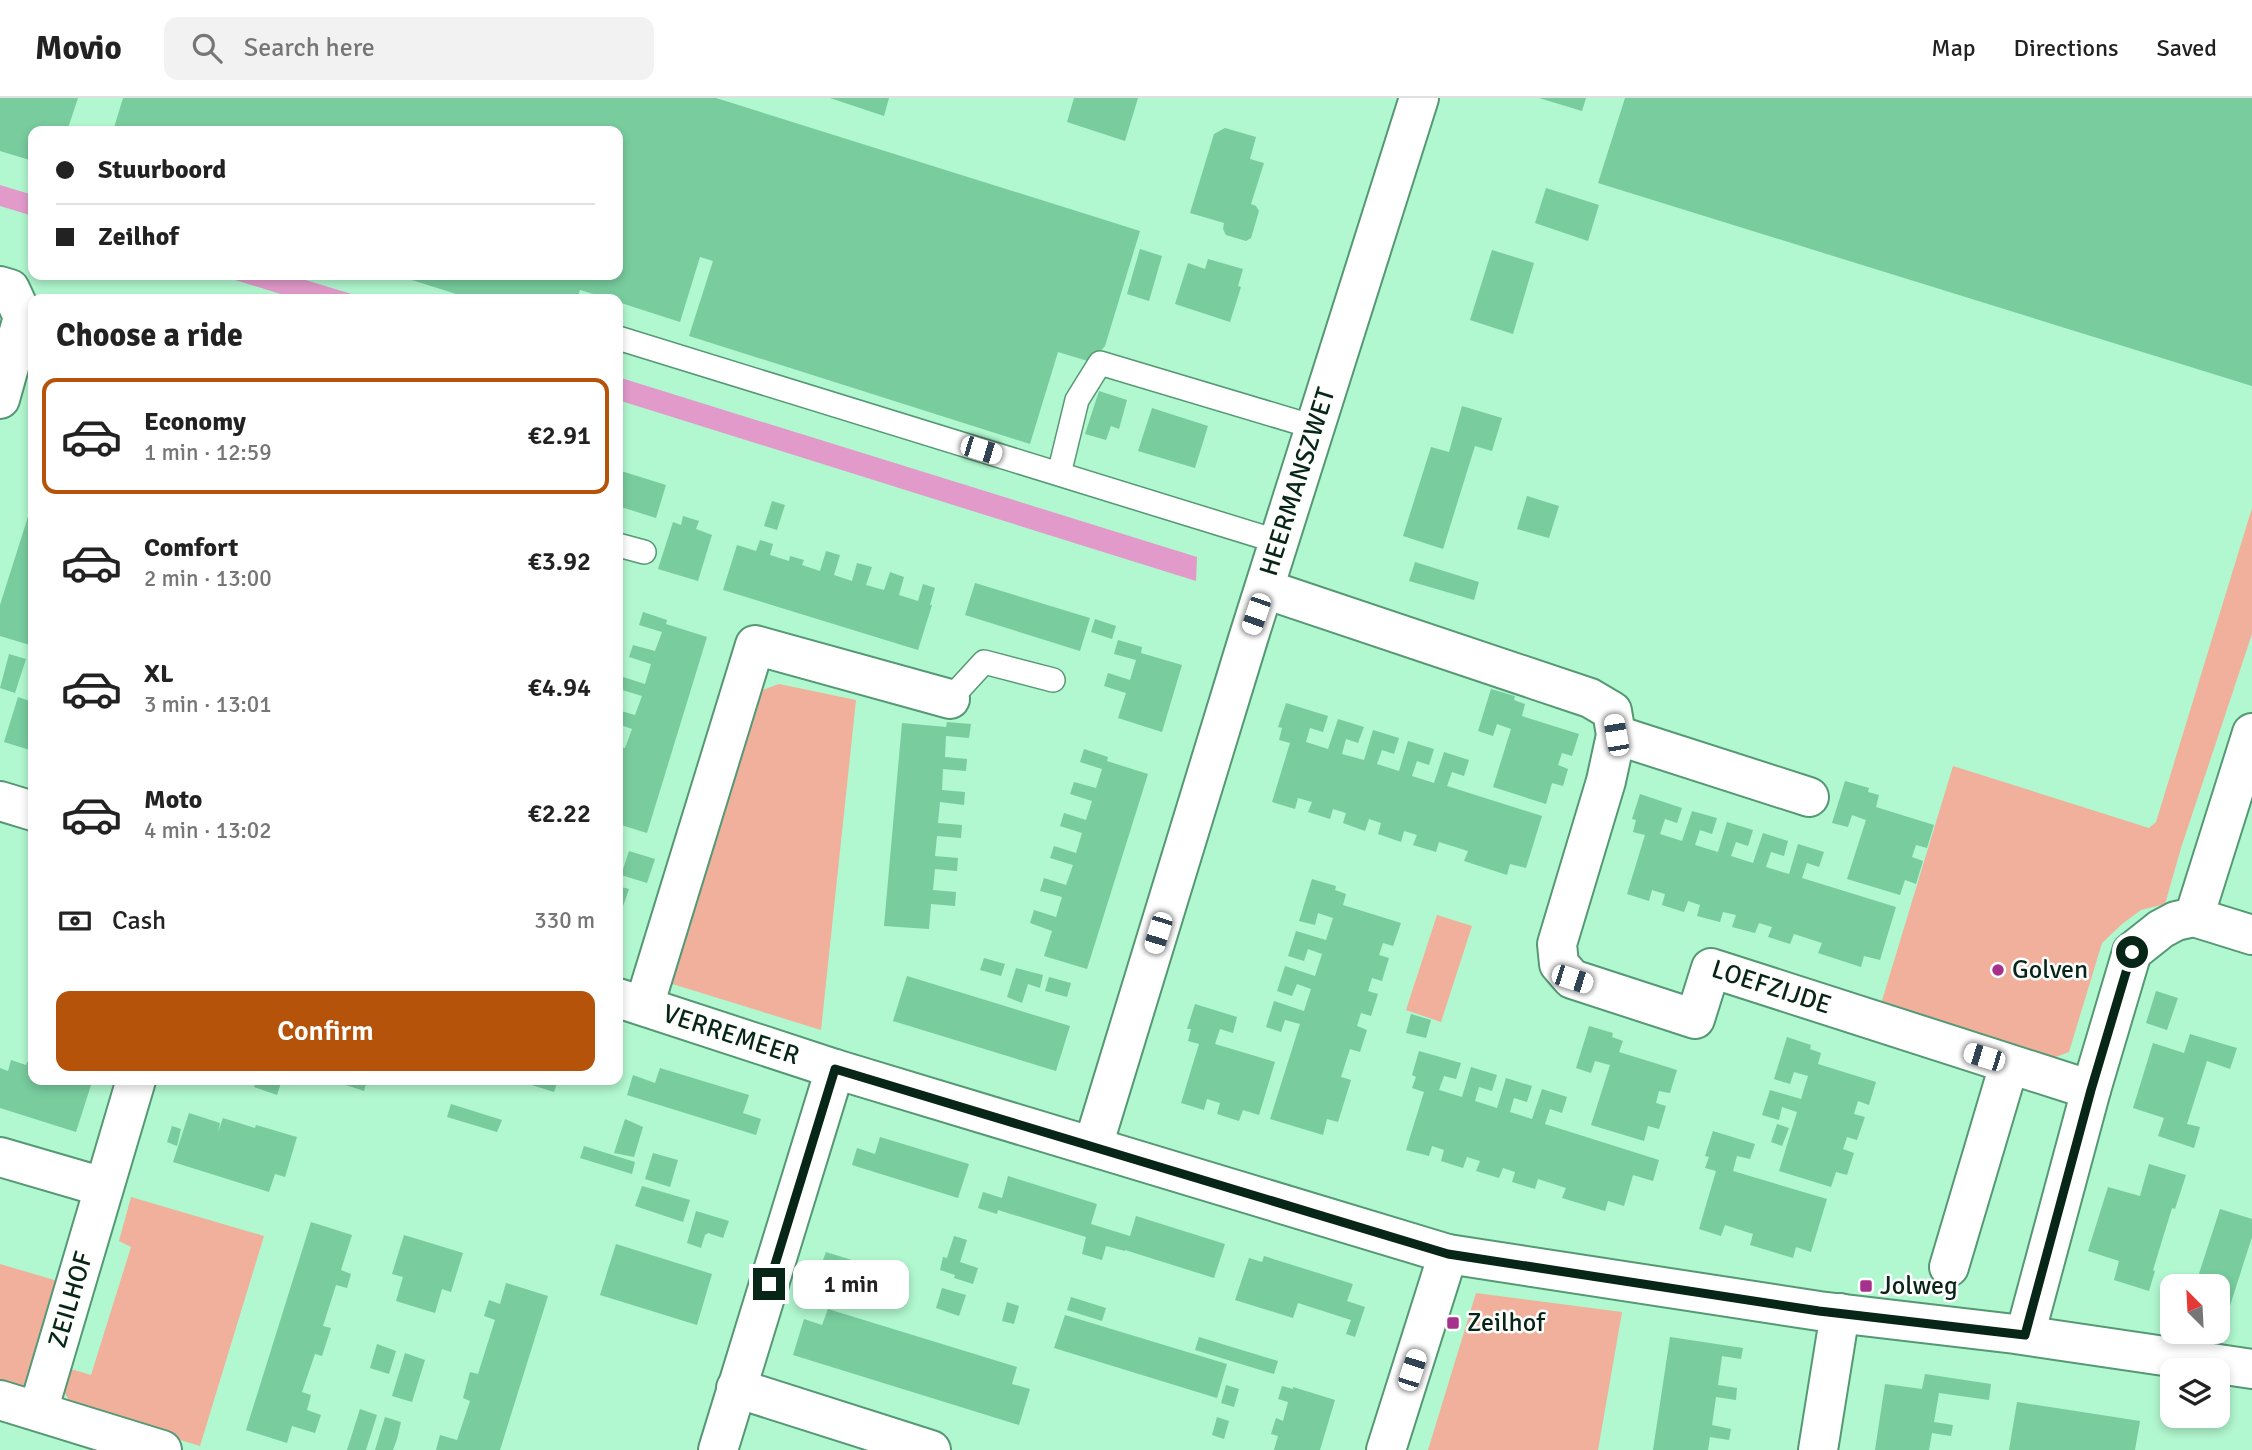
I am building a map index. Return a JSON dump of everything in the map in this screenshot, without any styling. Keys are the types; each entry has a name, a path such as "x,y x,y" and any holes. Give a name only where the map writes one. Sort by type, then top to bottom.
{"street":[{"name":"HEERMANSZWET","path":"1093,1146 1314,427 1419,98"},
{"path":"0,398 23,317 5,287"},
{"path":"1265,589 1590,698 1612,711 1616,735 1809,797"},
{"name":"VERREMEER","path":"950,699 755,645 631,1002 835,1069 1448,1254 1840,1313 2025,1335 2252,1369"},
{"path":"2194,917 2252,733"},
{"name":"LOEFZIJDE","path":"1616,735 1606,781 1558,944 1559,964 1572,979 1696,1019 1711,968 2091,1090"},
{"path":"0,801 28,809"},
{"path":"2025,1335 2091,1090 2132,952 2161,929 2176,921 2194,917 2252,935"},
{"path":"1949,1267 2009,1065"},
{"path":"718,1450 835,1069"},
{"name":"ZEILHOF","path":"38,1412 134,1085"},
{"path":"0,1157 103,1187"},
{"path":"1386,1450 1448,1254"},
{"path":"1818,1450 1840,1313"},
{"path":"736,1388 931,1450"},
{"path":"0,1400 162,1450"}],"lane":[{"path":"623,340 1279,542"},
{"path":"1059,474 1077,400 1100,363 1314,427"},
{"path":"623,546 644,552"},
{"name":"VERREMEER","path":"950,699 984,662 1053,680"}],"shaded area":[{"path":"0,185 28,193 28,214 0,206"},
{"path":"235,280 305,280 352,294 281,294"},
{"path":"623,379 1197,557 1196,581 623,402"},
{"path":"2252,508 2252,634 2165,904 2141,910 2102,943 2069,1052 2053,1058 1881,1004 1953,766 2149,828 2156,822"},
{"path":"779,684 856,700 821,1030 653,978 757,692"},
{"path":"1437,915 1472,926 1441,1022 1406,1010"},
{"path":"131,1197 264,1236 200,1446 75,1408 64,1389 64,1367 91,1375 131,1247 119,1241"},
{"path":"0,1264 61,1282 27,1390 0,1381"},
{"path":"1476,1293 1622,1312 1598,1450 1428,1450"}],"building":[{"path":"0,98 78,98 69,126 28,126 28,159 0,151"},
{"path":"123,98 716,98 1140,231 1105,346 1091,362 1058,352 1030,444 689,336 713,261 700,257 680,322 623,304 623,294 593,294 580,290 579,294 456,294 412,280 623,280 623,126 115,126"},
{"path":"830,98 889,98 884,116"},
{"path":"1074,98 1138,98 1125,141 1067,122"},
{"path":"1539,98 1586,98 1582,111"},
{"path":"1625,98 2252,98 2252,386 1598,183"},
{"path":"1225,128 1256,137 1250,159 1264,163 1251,204 1259,211 1251,238 1246,241 1226,235 1224,223 1190,213 1214,134"},
{"path":"1546,188 1599,205 1588,241 1535,223"},
{"path":"1140,249 1162,256 1149,301 1127,294"},
{"path":"1492,250 1534,263 1513,334 1470,320"},
{"path":"1208,259 1243,269 1238,286 1241,287 1230,322 1175,304 1188,263 1205,269"},
{"path":"1099,391 1127,400 1119,429 1111,426 1106,440 1085,434"},
{"path":"1462,406 1502,418 1492,451 1475,446 1443,549 1403,536 1431,447 1449,452"},
{"path":"1152,408 1208,426 1195,468 1138,451"},
{"path":"623,472 666,485 656,518 623,508"},
{"path":"1527,496 1559,506 1549,538 1517,529"},
{"path":"772,501 785,505 777,530 764,526"},
{"path":"683,516 699,521 696,529 712,535 698,581 658,569 673,522 681,525"},
{"path":"28,517 28,644 0,636 0,605"},
{"path":"760,540 773,544 770,555 789,561 790,556 804,560 802,565 820,571 826,551 840,555 834,575 852,581 857,563 872,567 866,585 884,590 890,572 904,577 899,595 918,601 923,584 935,588 918,650 723,590 737,545 756,551"},
{"path":"1415,562 1479,582 1474,600 1409,581"},
{"path":"975,583 1090,618 1080,651 965,615"},
{"path":"643,612 667,620 666,624 707,637 647,833 623,826 623,747 632,729 623,726 623,711 635,715 642,696 623,690 623,677 645,684 651,664 629,657 633,645 655,651 662,632 639,625"},
{"path":"1095,619 1116,626 1112,639 1091,632"},
{"path":"1118,640 1142,647 1141,653 1182,665 1162,732 1118,718 1126,693 1104,686 1108,673 1130,680 1136,660 1114,654"},
{"path":"9,654 26,659 15,693 0,688"},
{"path":"1491,689 1515,696 1514,700 1525,704 1522,716 1579,734 1572,756 1562,753 1558,765 1568,769 1563,786 1552,783 1546,804 1493,787 1511,729 1497,724 1493,736 1478,731"},
{"path":"18,697 28,700 28,749 4,742"},
{"path":"1286,703 1328,716 1323,732 1310,728 1306,742 1328,749 1338,719 1364,727 1358,743 1346,739 1342,754 1364,760 1373,730 1399,738 1394,754 1382,750 1377,764 1399,771 1408,741 1434,749 1429,765 1417,761 1412,776 1434,783 1444,752 1469,760 1464,776 1452,772 1447,786 1542,816 1526,868 1510,864 1507,875 1464,861 1468,851 1439,842 1436,852 1413,845 1417,835 1404,831 1401,842 1378,834 1381,823 1369,819 1365,831 1343,823 1346,813 1333,809 1330,819 1308,812 1312,802 1298,798 1295,809 1272,802 1290,743 1279,740 1282,728 1278,727"},
{"path":"947,722 971,724 969,738 946,736 945,757 967,759 966,771 943,769 942,790 965,792 964,805 940,802 938,823 962,825 961,838 937,836 935,856 958,858 957,871 935,869 933,890 956,892 955,906 931,904 929,929 884,926 902,723 946,727"},
{"path":"1084,749 1108,757 1107,761 1148,774 1087,969 1044,956 1052,931 1030,923 1034,910 1056,917 1062,897 1040,891 1044,878 1066,885 1073,865 1050,858 1054,846 1076,853 1082,833 1060,826 1064,813 1086,820 1092,801 1070,794 1074,782 1096,788 1102,769 1080,762"},
{"path":"1845,781 1869,788 1868,792 1879,795 1876,807 1934,825 1927,848 1916,845 1912,857 1923,861 1916,884 1905,880 1900,895 1847,879 1866,820 1852,815 1848,827 1832,823"},
{"path":"1640,794 1682,808 1677,823 1665,819 1660,834 1682,841 1692,811 1717,818 1712,834 1700,830 1695,845 1718,852 1727,822 1753,830 1748,846 1736,842 1731,856 1753,863 1763,833 1788,841 1784,856 1771,852 1766,867 1789,874 1798,844 1824,852 1819,867 1807,863 1802,878 1896,907 1880,960 1864,956 1861,967 1818,953 1822,943 1794,934 1790,944 1768,937 1772,927 1759,923 1755,933 1732,927 1736,915 1723,912 1720,922 1697,916 1700,905 1688,901 1684,912 1662,905 1665,894 1652,890 1649,901 1627,894 1645,835 1633,832 1636,820 1632,819"},
{"path":"629,851 655,859 647,883 623,876"},
{"path":"1312,879 1336,886 1335,890 1346,894 1343,905 1401,923 1393,946 1383,943 1379,955 1389,958 1382,981 1372,978 1368,991 1378,994 1371,1016 1361,1013 1357,1026 1367,1030 1360,1052 1350,1049 1341,1077 1351,1080 1338,1122 1327,1119 1323,1135 1270,1119 1300,1024 1285,1020 1281,1032 1266,1027 1274,1001 1304,1011 1311,989 1297,984 1292,996 1277,991 1285,966 1315,976 1322,954 1308,949 1304,961 1288,956 1296,931 1326,940 1333,918 1318,913 1315,925 1299,921"},
{"path":"623,887 629,889 623,906"},
{"path":"984,958 1005,964 1001,976 980,970"},
{"path":"1016,968 1043,975 1040,988 1028,984 1022,1003 1007,997"},
{"path":"907,976 1070,1026 1056,1071 893,1021"},
{"path":"1049,977 1071,983 1067,997 1045,991"},
{"path":"2156,991 2178,998 2167,1030 2146,1023"},
{"path":"1195,1004 1237,1017 1233,1033 1220,1029 1215,1044 1275,1062 1259,1115 1243,1110 1239,1121 1217,1114 1220,1103 1207,1099 1204,1110 1181,1103 1199,1044 1188,1041 1191,1029 1187,1029"},
{"path":"1411,1014 1431,1020 1426,1038 1406,1033"},
{"path":"1589,1026 1613,1033 1612,1037 1623,1041 1619,1052 1677,1070 1670,1093 1659,1091 1656,1103 1666,1106 1659,1129 1648,1126 1644,1141 1591,1125 1610,1065 1595,1061 1591,1073 1576,1068"},
{"path":"2190,1034 2237,1048 2230,1069 2207,1061 2187,1124 2200,1127 2194,1148 2158,1136 2164,1118 2133,1108 2153,1043 2184,1053"},
{"path":"1787,1037 1811,1045 1810,1049 1821,1053 1818,1064 1876,1082 1869,1105 1858,1101 1854,1114 1865,1117 1857,1140 1847,1137 1843,1149 1854,1153 1847,1175 1836,1172 1831,1187 1779,1171 1797,1112 1782,1107 1779,1120 1762,1115 1770,1090 1801,1099 1808,1076 1794,1072 1790,1084 1774,1079"},
{"path":"1419,1051 1461,1063 1456,1079 1444,1076 1439,1090 1462,1097 1471,1067 1497,1075 1492,1091 1479,1087 1475,1101 1497,1108 1506,1078 1532,1086 1527,1102 1514,1098 1510,1112 1532,1119 1542,1089 1567,1097 1562,1113 1550,1109 1545,1124 1659,1160 1653,1181 1633,1175 1624,1206 1608,1201 1605,1211 1562,1198 1566,1188 1538,1179 1535,1189 1512,1182 1515,1172 1503,1168 1499,1178 1476,1171 1480,1161 1467,1157 1463,1168 1441,1161 1444,1150 1432,1146 1429,1156 1406,1150 1424,1092 1412,1088 1416,1077 1412,1075"},
{"path":"11,1060 26,1065 27,1062 28,1085 91,1085 76,1132 0,1108 0,1068 8,1071"},
{"path":"660,1068 749,1095 743,1113 761,1119 756,1135 627,1095 633,1075 655,1083"},
{"path":"255,1085 280,1085 277,1095 254,1087"},
{"path":"346,1085 366,1085 364,1091"},
{"path":"532,1085 556,1085 554,1092"},
{"path":"451,1104 502,1120 497,1132 447,1117"},
{"path":"189,1113 220,1123 218,1132 223,1118 297,1137 285,1177 275,1174 269,1192 173,1162"},
{"path":"625,1119 643,1127 634,1157 614,1153"},
{"path":"1777,1124 1789,1128 1782,1146 1771,1142"},
{"path":"172,1126 181,1129 177,1146 167,1142"},
{"path":"1713,1131 1755,1144 1750,1159 1737,1156 1733,1171 1827,1199 1811,1252 1796,1247 1793,1258 1750,1245 1753,1234 1725,1225 1721,1236 1699,1229 1716,1171 1705,1168 1709,1157 1705,1156"},
{"path":"880,1137 969,1164 958,1198 852,1165 857,1148 875,1154"},
{"path":"584,1146 635,1162 632,1174 580,1158"},
{"path":"653,1153 678,1160 670,1187 645,1179"},
{"path":"2149,1164 2186,1175 2175,1209 2172,1208 2149,1291 2114,1280 2119,1261 2088,1251 2108,1187 2140,1196"},
{"path":"1008,1176 1097,1204 1091,1224 1130,1236 1136,1216 1225,1244 1214,1278 1106,1246 1102,1260 1082,1254 1086,1237 998,1210 997,1214 978,1208 983,1192 1002,1198"},
{"path":"642,1186 690,1200 683,1222 635,1206"},
{"path":"2220,1209 2252,1219 2252,1237 2230,1306 2230,1274 2199,1274"},
{"path":"696,1211 729,1221 723,1238 708,1233 701,1248 687,1243"},
{"path":"311,1222 352,1235 341,1270 351,1274 347,1288 336,1285 323,1326 331,1328 322,1356 315,1354 302,1392 311,1395 307,1410 321,1415 315,1433 292,1426 287,1443 246,1430"},
{"path":"404,1235 463,1253 451,1292 442,1289 435,1313 396,1301 403,1277 392,1274"},
{"path":"954,1236 967,1240 960,1262 978,1268 973,1284 940,1270 943,1257 947,1258"},
{"path":"616,1244 712,1274 697,1325 600,1295"},
{"path":"826,1252 858,1262 853,1278 820,1268"},
{"path":"1264,1256 1353,1284 1347,1301 1365,1307 1355,1337 1346,1334 1351,1320 1298,1303 1293,1318 1235,1300 1249,1258 1262,1262"},
{"path":"878,1268 902,1275 896,1295 872,1288"},
{"path":"506,1283 548,1296 500,1450 436,1450 440,1435 457,1440 470,1401 463,1398 470,1372 478,1374 495,1320 484,1316 489,1300 500,1304"},
{"path":"942,1288 966,1295 959,1316 936,1308"},
{"path":"1071,1297 1106,1308 1102,1321 1067,1310"},
{"path":"1007,1302 1019,1306 1014,1324 1002,1321"},
{"path":"828,1309 1017,1367 1012,1384 1030,1389 1019,1425 793,1355 804,1319 822,1325"},
{"path":"1065,1315 1227,1364 1217,1398 1054,1348"},
{"path":"1199,1337 1278,1361 1274,1374 1195,1350"},
{"path":"1670,1337 1743,1348 1741,1359 1722,1356 1718,1385 1737,1388 1736,1400 1716,1397 1712,1425 1731,1429 1729,1440 1710,1437 1708,1450 1653,1450"},
{"path":"377,1344 396,1351 389,1374 370,1368"},
{"path":"405,1353 425,1360 412,1402 392,1396"},
{"path":"1925,1374 1991,1384 1989,1400 1939,1393 1934,1422 1953,1425 1951,1436 1932,1433 1929,1450 1875,1450 1885,1384 1922,1389"},
{"path":"1226,1385 1239,1389 1234,1407 1221,1403"},
{"path":"1282,1386 1335,1400 1320,1450 1274,1450 1278,1436 1271,1434 1276,1418 1283,1421 1288,1402 1278,1399"},
{"path":"2017,1402 2140,1421 2135,1450 2009,1450"},
{"path":"360,1409 377,1415 366,1450 347,1450"},
{"path":"385,1417 401,1422 397,1439 393,1450 375,1450"},
{"path":"1217,1417 1229,1421 1224,1439 1212,1435"}],"place":[{"name":"Golven","path":"1998,970"},
{"name":"Jolweg","path":"1866,1286"},
{"name":"Zeilhof","path":"1453,1323"}],"route":[{"path":"769,1284 835,1069 1448,1254 1819,1311 2025,1335 2091,1090 2132,952"}]}
